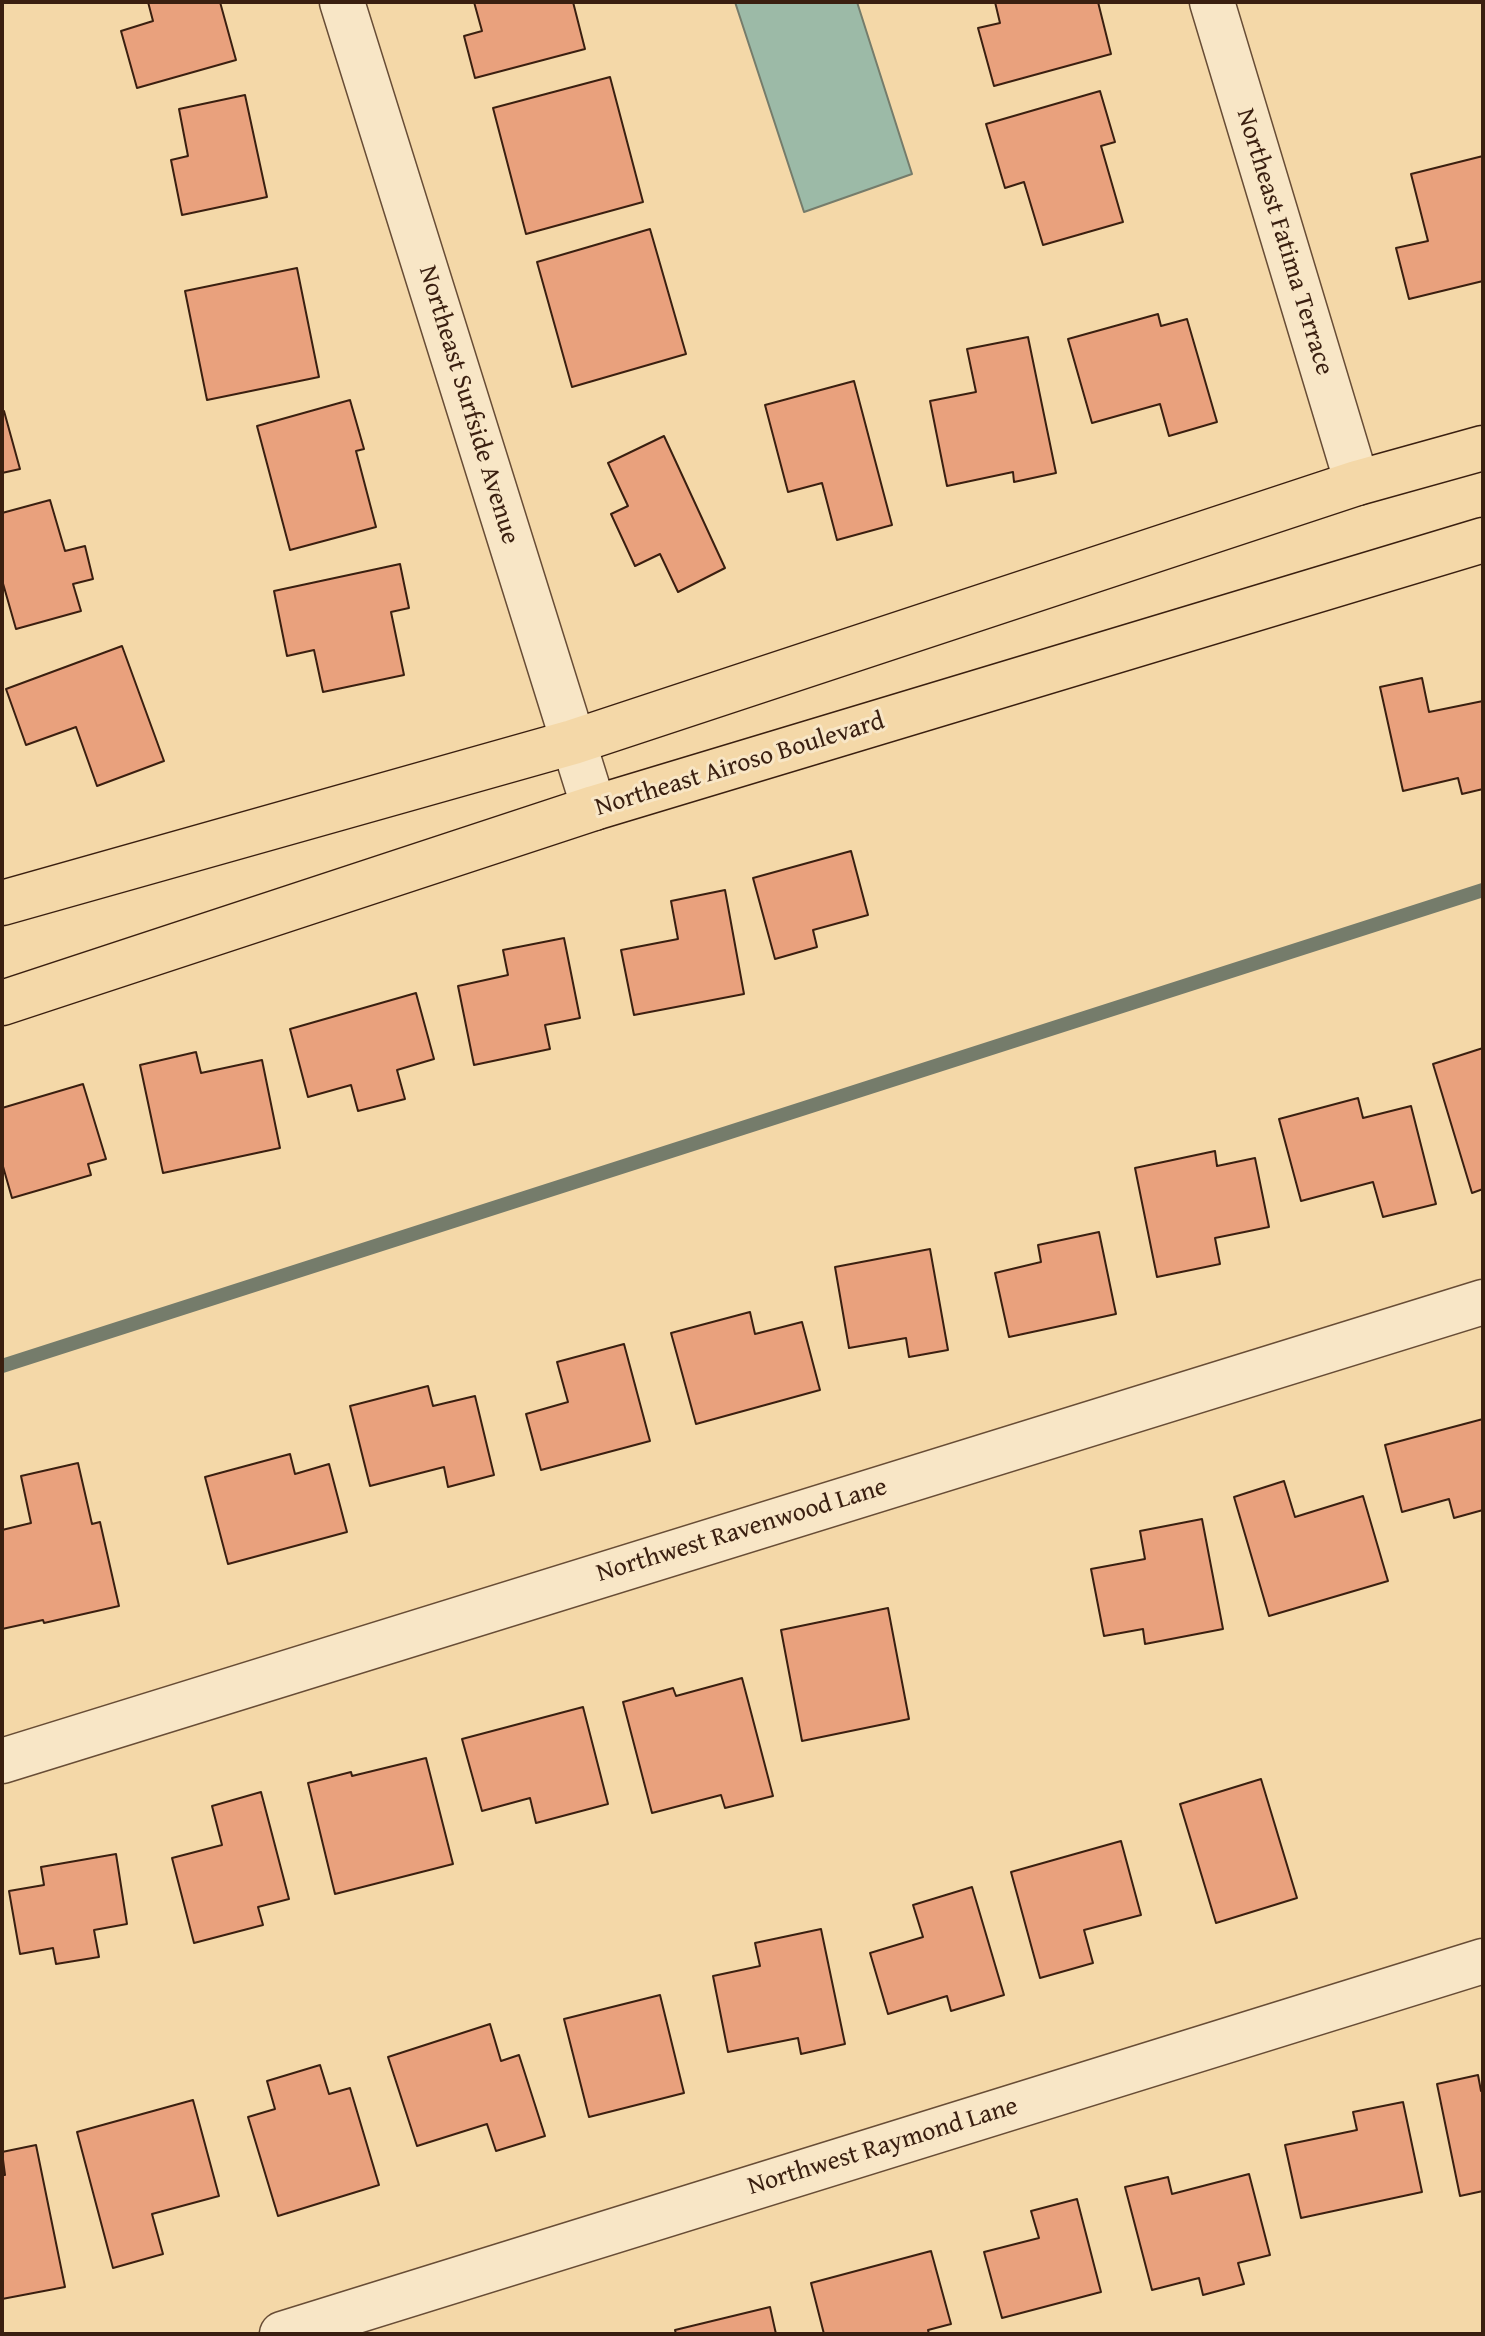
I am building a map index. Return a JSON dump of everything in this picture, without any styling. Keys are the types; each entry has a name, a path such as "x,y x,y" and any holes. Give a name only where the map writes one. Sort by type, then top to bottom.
{"main road":[{"path":"2,903 573,742 1357,483 1483,448"},
{"name":"Northeast Airoso Boulevard","path":"2,1003 594,808 1483,540"}],"street":[{"name":"Northeast Surfside Avenue","path":"342,2 594,808"},
{"name":"Northeast Fatima Terrace","path":"1212,2 1357,483"},
{"name":"Northwest Ravenwood Lane","path":"2,1761 1483,1302"},
{"name":"Northwest Raymond Lane","path":"282,2334 1483,1961"}],"shaded area":[{"path":"735,2 857,2 912,174 804,212"}],"building":[{"path":"148,2 220,2 236,60 137,88 121,31 153,21"},
{"path":"474,2 573,2 585,49 475,78 464,36 482,31"},
{"path":"995,2 1098,2 1111,54 994,86 978,28 1000,23"},
{"path":"610,77 643,202 526,234 493,108"},
{"path":"1100,91 1115,142 1101,146 1123,222 1043,245 1024,182 1005,188 986,124"},
{"path":"245,95 267,197 182,215 171,160 188,156 179,109"},
{"path":"1483,156 1483,281 1409,299 1396,248 1428,241 1411,174"},
{"path":"650,229 686,354 572,387 537,262"},
{"path":"297,268 319,377 207,400 185,291"},
{"path":"1158,314 1161,326 1187,319 1217,422 1169,436 1160,404 1092,423 1068,339"},
{"path":"1028,337 1056,473 1014,482 1013,472 947,486 930,401 976,392 967,349"},
{"path":"854,381 892,525 837,540 822,483 788,492 765,405"},
{"path":"350,400 364,449 356,451 376,527 290,550 257,426"},
{"path":"2,411 20,469 2,473"},
{"path":"664,436 725,568 678,592 660,554 635,566 611,514 628,506 608,463"},
{"path":"50,500 65,551 85,546 93,579 73,584 81,611 16,629 2,580 2,513"},
{"path":"400,564 409,608 391,612 404,675 323,692 314,650 287,656 274,591"},
{"path":"122,646 164,761 97,786 76,727 26,745 6,689"},
{"path":"1422,678 1429,712 1483,701 1483,789 1462,794 1458,778 1403,791 1380,687"},
{"path":"851,851 868,915 813,930 817,947 775,959 753,878"},
{"path":"725,890 744,994 634,1015 621,950 678,939 671,901"},
{"path":"564,938 580,1018 545,1025 550,1049 474,1065 458,986 508,975 503,950"},
{"path":"416,993 434,1059 397,1070 405,1099 358,1111 351,1085 308,1097 290,1029"},
{"path":"1483,1048 1483,1189 1472,1193 1433,1064"},
{"path":"196,1052 201,1073 262,1060 280,1148 163,1173 140,1065"},
{"path":"83,1084 106,1159 88,1164 91,1175 12,1198 2,1163 2,1108"},
{"path":"1358,1098 1363,1118 1411,1106 1436,1204 1383,1217 1373,1182 1301,1201 1279,1119"},
{"path":"1215,1151 1217,1166 1255,1158 1269,1227 1215,1238 1220,1264 1157,1277 1135,1168"},
{"path":"1099,1232 1116,1314 1009,1337 995,1273 1041,1262 1038,1245"},
{"path":"930,1249 948,1350 909,1357 906,1338 849,1348 835,1267"},
{"path":"750,1312 755,1334 802,1322 820,1390 696,1424 671,1333"},
{"path":"624,1344 650,1441 541,1470 526,1414 568,1402 557,1362"},
{"path":"428,1386 433,1406 475,1396 494,1475 448,1487 444,1467 370,1486 350,1406"},
{"path":"1483,1419 1483,1510 1454,1518 1449,1499 1402,1512 1385,1445"},
{"path":"290,1454 295,1474 329,1464 347,1532 228,1564 205,1477"},
{"path":"78,1463 92,1524 100,1522 119,1606 2,1629 2,1530 31,1523 21,1476"},
{"path":"1284,1481 1295,1517 1363,1496 1388,1581 1269,1616 1234,1497"},
{"path":"1202,1519 1223,1629 1145,1644 1143,1629 1104,1636 1091,1569 1145,1559 1140,1531"},
{"path":"888,1608 909,1719 802,1741 781,1630"},
{"path":"742,1678 773,1796 725,1808 721,1795 652,1813 623,1702 673,1688 676,1696"},
{"path":"583,1707 608,1804 536,1823 530,1798 482,1811 462,1739"},
{"path":"426,1758 453,1864 335,1894 308,1783"},
{"path":"1261,1779 1297,1898 1216,1923 1180,1804"},
{"path":"261,1792 289,1899 258,1907 263,1925 194,1943 172,1858 222,1845 212,1806"},
{"path":"1121,1841 1141,1915 1084,1930 1093,1963 1040,1978 1011,1872"},
{"path":"116,1854 127,1924 94,1930 99,1957 56,1964 53,1948 20,1954 9,1891 44,1885 41,1867"},
{"path":"972,1887 1004,1995 951,2011 947,1996 888,2014 870,1953 923,1937 913,1905"},
{"path":"821,1929 845,2044 801,2054 798,2038 728,2052 713,1976 760,1966 755,1943"},
{"path":"660,1995 684,2093 589,2117 564,2019"},
{"path":"490,2024 501,2061 519,2055 545,2136 496,2151 487,2124 417,2146 388,2057"},
{"path":"320,2065 329,2094 350,2088 379,2185 278,2216 248,2117 275,2109 267,2081"},
{"path":"1478,2075 1483,2090 1483,2191 1460,2196 1437,2084"},
{"path":"193,2100 219,2196 152,2214 163,2254 113,2268 77,2132"},
{"path":"1403,2102 1422,2192 1301,2218 1285,2145 1357,2130 1353,2112"},
{"path":"36,2145 65,2287 2,2299 2,2175 5,2175 2,2152"},
{"path":"1249,2174 1270,2255 1238,2263 1244,2284 1203,2295 1199,2278 1152,2290 1125,2187 1168,2177 1172,2194"},
{"path":"1077,2199 1101,2292 1002,2318 984,2252 1039,2238 1031,2211"},
{"path":"931,2251 951,2324 928,2330 929,2334 824,2334 811,2283"},
{"path":"770,2307 776,2334 676,2334 675,2330"}],"waterway":[{"path":"2,1366 1483,890"}]}
